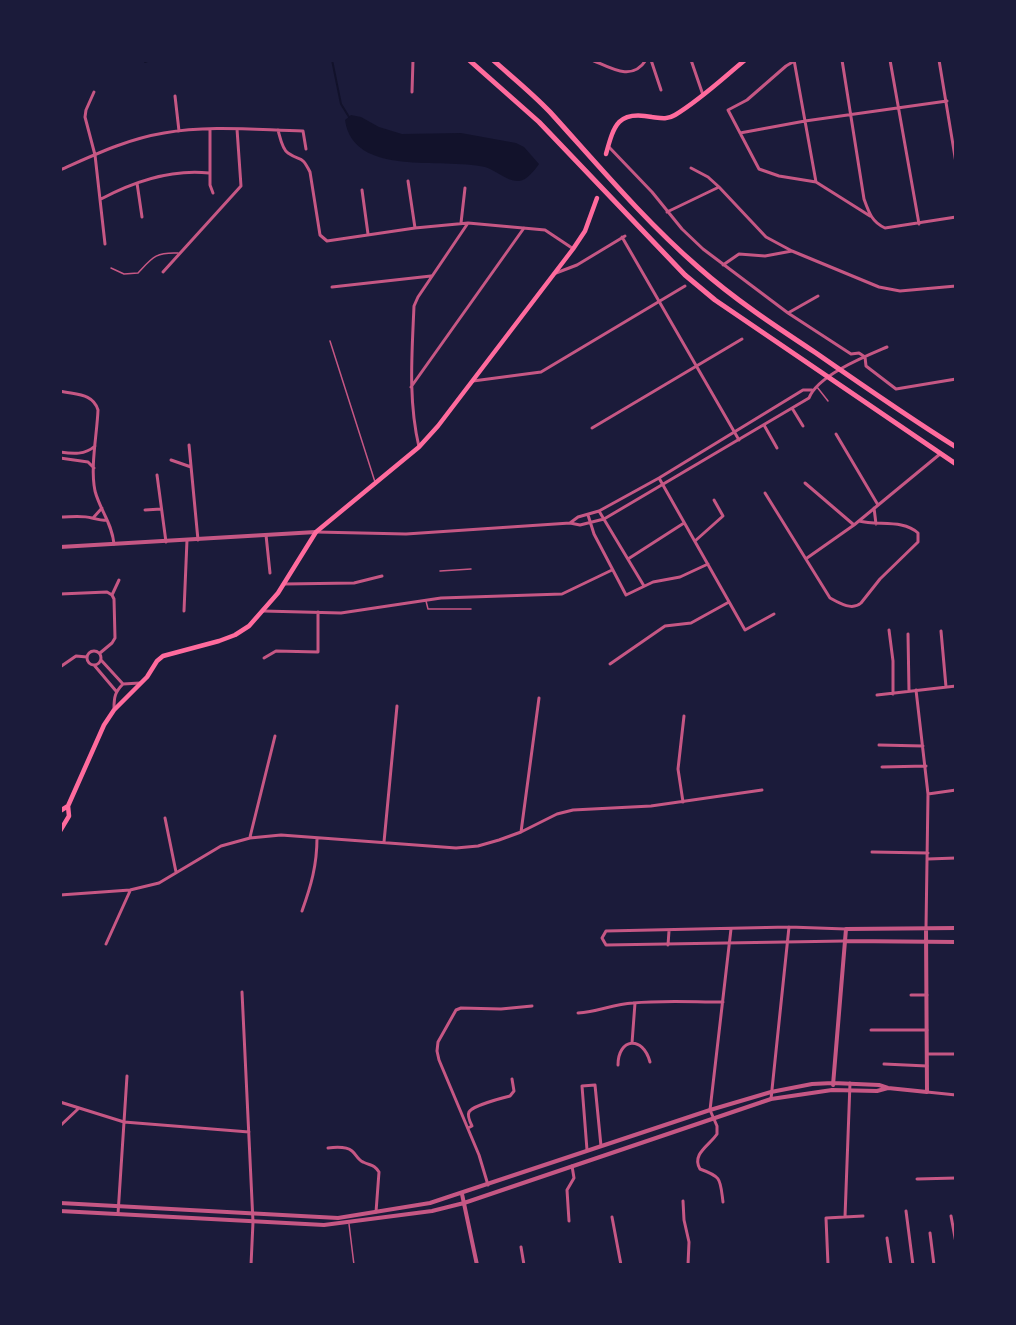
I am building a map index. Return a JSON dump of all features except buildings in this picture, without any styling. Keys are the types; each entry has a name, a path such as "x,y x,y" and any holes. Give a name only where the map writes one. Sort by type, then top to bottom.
{"highway":[{"path":"469,60 539,122 685,275 715,300 956,464"},
{"path":"493,60 549,112 669,240 705,273 770,322 956,447"}],"main road":[{"path":"606,154 612,132 619,120 636,114 664,119 672,117 745,60"},
{"path":"60,831 69,816 68,806 104,725 114,710 141,683 163,656 236,635 249,626 284,584 316,532 419,447 473,381 573,249 585,231 597,198"},
{"path":"60,811 68,806"}],"street":[{"path":"412,93 413,60"},
{"path":"592,60 618,71 627,72 641,68 646,60"},
{"path":"651,60 661,90"},
{"path":"691,60 703,95"},
{"path":"816,182 795,60 747,100 728,110 759,169 779,176 816,182 870,216"},
{"path":"842,60 864,199 870,216 876,224 885,228 956,217"},
{"path":"890,60 919,224"},
{"path":"939,60 956,163"},
{"path":"94,92 85,117 95,155 105,244"},
{"path":"175,96 179,130"},
{"path":"740,133 947,101"},
{"path":"210,129 209,173 213,193"},
{"path":"164,272 240,186 237,129"},
{"path":"60,170 113,147 179,130 303,131 306,148"},
{"path":"278,130 284,149 306,163 310,172 320,236 327,241 468,223 545,230 573,249"},
{"path":"608,146 703,249 788,314 851,354 859,353 865,357 866,366 896,389 956,379"},
{"path":"691,168 708,177 719,187 766,237 792,251 879,287 900,291 956,286"},
{"path":"101,199 137,183 183,172 209,173"},
{"path":"408,181 415,228"},
{"path":"137,183 142,217"},
{"path":"667,212 719,187"},
{"path":"461,223 465,188"},
{"path":"362,190 368,234"},
{"path":"419,447 414,428 410,388 414,306 431,276 468,223"},
{"path":"410,388 524,228"},
{"path":"555,273 577,265 624,237 739,440"},
{"path":"723,265 736,255 765,256 792,251"},
{"path":"332,287 431,276"},
{"path":"473,381 541,372 685,286"},
{"path":"788,314 818,296"},
{"path":"592,428 742,339"},
{"path":"570,523 578,517 599,511 659,478 803,390 816,387 859,359 887,347"},
{"path":"60,548 316,532 406,534 570,523 590,524 604,519 809,398 816,387"},
{"path":"60,392 91,398 96,403 98,410 94,469 96,493 106,513 114,544"},
{"path":"792,408 803,426"},
{"path":"764,425 777,448"},
{"path":"836,434 878,505"},
{"path":"60,452 89,452 96,445"},
{"path":"189,445 198,540"},
{"path":"807,558 854,525 940,454"},
{"path":"60,458 88,462 94,469"},
{"path":"171,460 191,467"},
{"path":"157,475 166,542"},
{"path":"659,478 745,630 774,614"},
{"path":"805,483 854,525"},
{"path":"765,493 831,598 839,603 858,606 880,579 918,542 918,533 909,526 876,524 859,520"},
{"path":"694,541 723,516 714,500"},
{"path":"93,518 102,508"},
{"path":"874,508 876,524"},
{"path":"146,510 161,509"},
{"path":"599,511 644,585"},
{"path":"588,515 590,524 626,595 644,585 665,579 680,578 708,564"},
{"path":"60,517 107,520"},
{"path":"628,559 684,523"},
{"path":"266,535 270,573"},
{"path":"184,611 187,540"},
{"path":"262,611 341,613 426,600 562,594 612,570"},
{"path":"284,584 354,583 382,576"},
{"path":"112,595 119,580"},
{"path":"60,594 107,592 112,595 115,638 100,653"},
{"path":"610,664 665,626 691,623 729,602"},
{"path":"264,658 276,651 318,652 318,612"},
{"path":"889,630 893,662 893,693"},
{"path":"941,631 946,687"},
{"path":"908,634 909,692"},
{"path":"87,657 93,650 100,653"},
{"path":"100,653 101,660 123,684"},
{"path":"60,667 76,656 87,657"},
{"path":"87,657 116,692"},
{"path":"94,665 101,660"},
{"path":"114,710 114,697 123,684 141,683"},
{"path":"877,695 956,686"},
{"path":"916,690 928,794 927,1092"},
{"path":"521,832 539,698"},
{"path":"384,842 397,706"},
{"path":"683,802 678,769 684,716"},
{"path":"250,838 275,736"},
{"path":"879,746 923,746"},
{"path":"882,767 926,766"},
{"path":"60,895 130,890 159,883 221,846 250,838 281,835 456,848 478,846 521,832 556,814 573,810 651,806 712,795 762,790"},
{"path":"928,794 956,790"},
{"path":"165,818 176,873"},
{"path":"302,911 313,882 317,858 317,838"},
{"path":"872,852 928,853"},
{"path":"928,859 956,858"},
{"path":"106,944 130,890"},
{"path":"956,928 789,927 606,931 602,938 606,945 846,941 956,942"},
{"path":"771,1099 789,927"},
{"path":"832,1090 846,928"},
{"path":"723,1202 721,1180 717,1175 700,1169 697,1164 699,1154 717,1134 717,1126 710,1110 731,929"},
{"path":"668,945 669,930"},
{"path":"242,992 253,1214 251,1265"},
{"path":"911,995 927,995"},
{"path":"578,1013 594,1012 635,1002 723,1002"},
{"path":"632,1043 635,1002"},
{"path":"488,1185 479,1155 439,1060 438,1042 456,1010 461,1008 501,1009 532,1006"},
{"path":"871,1030 927,1030"},
{"path":"618,1065 618,1054 632,1043 641,1045 648,1052 650,1062"},
{"path":"927,1054 956,1054"},
{"path":"884,1064 927,1066"},
{"path":"118,1214 126,1076"},
{"path":"468,1128 471,1126 469,1112 474,1108 510,1096 514,1091 512,1079"},
{"path":"845,1217 850,1083"},
{"path":"60,1203 323,1218 348,1216 430,1203 462,1194 710,1110 771,1092 812,1084 850,1083 956,1095"},
{"path":"587,1151 582,1086 595,1085 601,1146"},
{"path":"60,1211 324,1225 400,1216 464,1203 771,1099 832,1090 877,1091 888,1088"},
{"path":"60,1102 124,1122 249,1132"},
{"path":"60,1126 79,1108"},
{"path":"328,1148 341,1147 351,1150 361,1162 372,1164 377,1168 379,1172 376,1212"},
{"path":"569,1221 567,1190 574,1178 572,1166"},
{"path":"530,1170 533,1180"},
{"path":"917,1179 956,1178"},
{"path":"462,1194 477,1265"},
{"path":"683,1201 689,1242 688,1265"},
{"path":"399,1208 400,1216"},
{"path":"906,1211 913,1265"},
{"path":"612,1216 621,1265"},
{"path":"828,1265 826,1218 863,1216"},
{"path":"951,1216 956,1243"},
{"path":"930,1233 934,1265"},
{"path":"887,1238 891,1265"},
{"path":"520,1247 524,1265"}],"lane":[{"path":"111,268 124,274 138,273 155,255 182,253"},
{"path":"330,341 376,482"},
{"path":"816,387 828,401"},
{"path":"440,571 471,569"},
{"path":"426,600 428,609 471,609"},
{"path":"348,1216 354,1265"}],"shaded area":[{"path":"351,115 402,134 461,133 516,143 524,147 539,164 522,181 515,181 485,167 467,164 402,162 381,158 364,150 352,138 345,120"}],"waterway":[{"path":"145,62 150,60"},
{"path":"332,60 341,104 349,117"}]}
